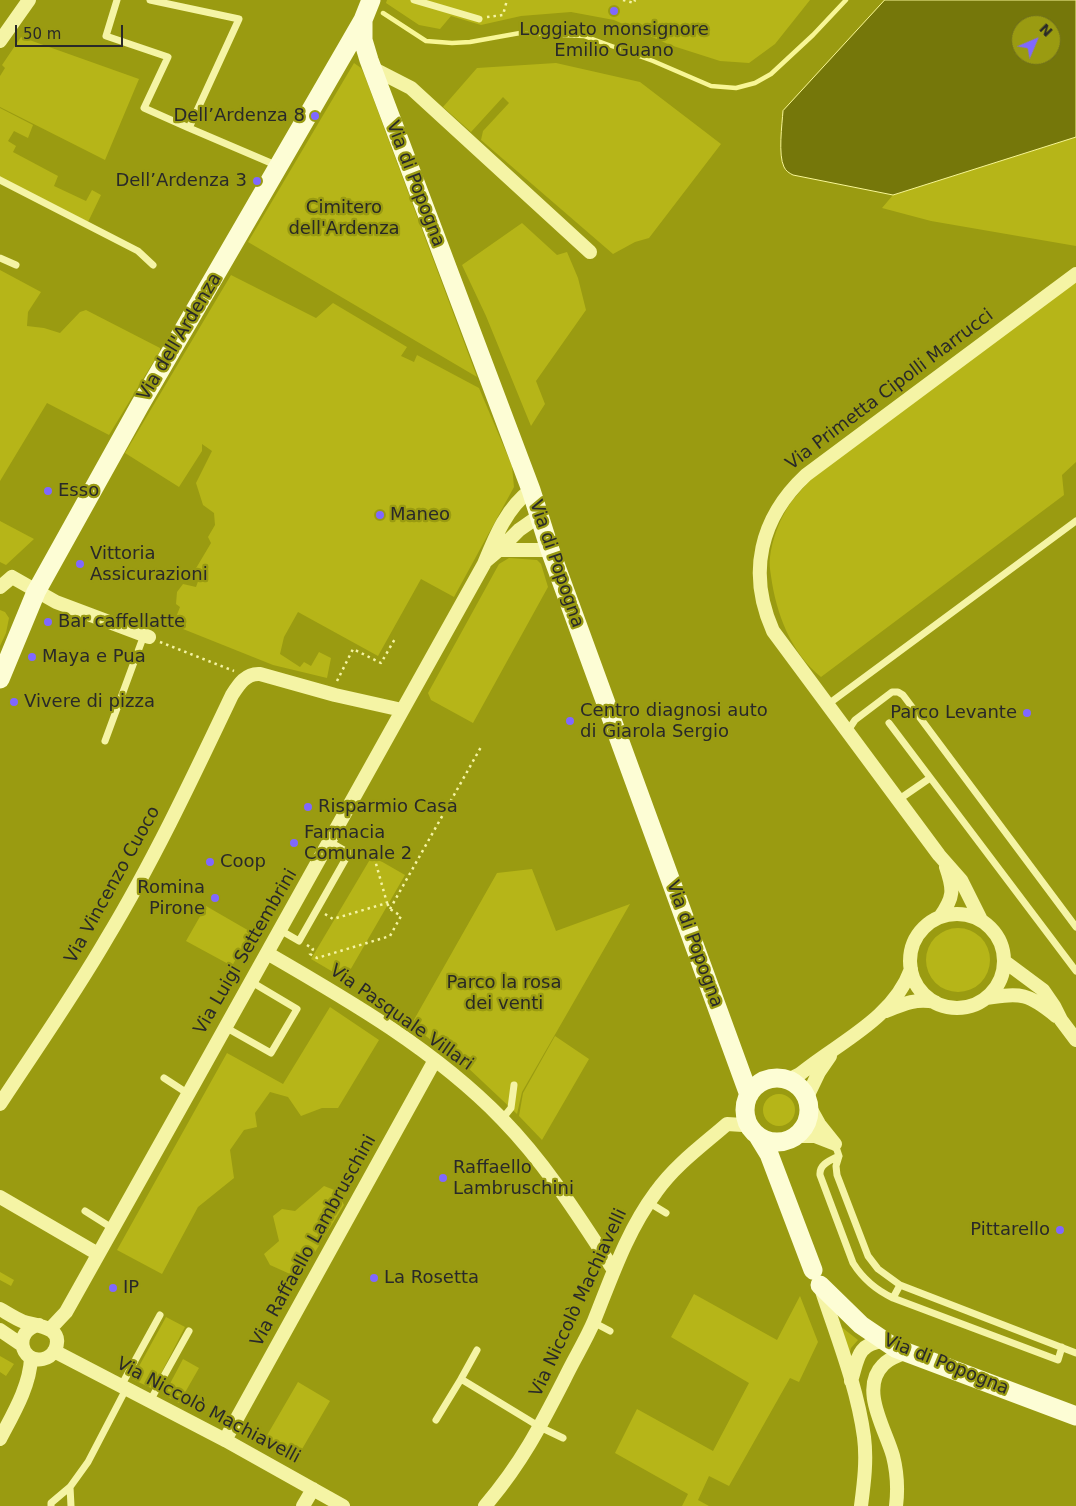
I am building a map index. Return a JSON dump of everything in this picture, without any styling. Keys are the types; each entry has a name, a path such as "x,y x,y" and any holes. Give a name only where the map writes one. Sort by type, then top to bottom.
{"main road":[{"name":"Via dell'Ardenza","path":"0,679 36,592 140,405 279,167 362,20 371,0"},
{"name":"Via di Popogna","path":"362,20 363,40 372,68 530,490 550,550 738,1060 749,1095"},
{"path":"738,1060 754,1072 782,1079 802,1090 808,1102 807,1123 793,1138 778,1143 767,1141 754,1132 745,1111 749,1095 760,1083 782,1079"},
{"name":"Via di Popogna","path":"754,1132 769,1154 816,1277 861,1325 882,1341 906,1352 1076,1416"},
{"name":"Via di Popogna","path":"781,1183 782,1162 793,1138"}],"street":[{"path":"0,41 29,0"},
{"path":"372,68 411,88 590,252"},
{"name":"Via Primetta Cipolli Marrucci","path":"981,920 961,880 944,862 776,636 766,611 762,594 760,566 764,540 777,509 790,490 813,468 1076,274"},
{"name":"Via Luigi Settembrini","path":"45,1327 66,1312 187,1092 330,842 484,564 495,538 518,500 530,490"},
{"name":"Via Luigi Settembrini","path":"484,564 520,530 539,516"},
{"path":"499,550 550,550"},
{"path":"0,587 12,577 56,602 146,636"},
{"path":"246,678 260,674 335,695 402,710"},
{"name":"Via Vincenzo Cuoco","path":"0,1104 107,938 174,815 232,695 246,678"},
{"name":"Via Primetta Cipolli Marrucci","path":"940,917 950,899 952,889 944,862"},
{"path":"883,1012 913,1001 926,1000 950,1007 962,1008 986,998 995,989 1000,980 1004,961 999,938 981,920 969,915 957,914 940,917 923,928 916,938 910,956 911,969 920,989 937,1003"},
{"name":"Via Pasquale Villari","path":"266,953 374,1017 435,1060 469,1087 502,1119 555,1183 613,1269"},
{"path":"1004,961 1043,990 1061,1020 1076,1040"},
{"path":"782,1079 800,1074 883,1012 903,988 911,969"},
{"path":"986,998 1015,995 1030,998 1061,1020"},
{"path":"835,1049 819,1072 808,1102 819,1124 837,1150"},
{"name":"Via Raffaello Lambruschini","path":"225,1440 435,1060"},
{"name":"Via Niccolò Machiavelli","path":"485,1506 512,1473 540,1427 593,1322 613,1269 628,1237 648,1202 684,1162 727,1124 743,1125 754,1132"},
{"path":"793,1138 815,1136 837,1150"},
{"path":"0,1197 98,1254"},
{"path":"816,1277 852,1380 864,1438 865,1475 861,1506"},
{"path":"0,1309 22,1321 45,1327 56,1340 54,1351 46,1358 36,1360 25,1352 22,1345 0,1330"},
{"path":"22,1345 24,1334 28,1330 45,1327"},
{"path":"852,1380 862,1350 871,1343 882,1341"},
{"name":"Via Niccolò Machiavelli","path":"54,1351 225,1440 343,1506"},
{"path":"896,1506 896,1477 893,1456 878,1416 873,1391 875,1380 883,1364 891,1358 906,1352"},
{"path":"0,1437 23,1392 31,1368 31,1358"},
{"path":"303,1506 313,1489"}],"lane":[{"path":"117,0 106,36 168,57 144,108 279,167"},
{"path":"150,0 239,19 189,128"},
{"path":"414,0 479,19"},
{"path":"0,180 138,251 153,265"},
{"path":"0,258 16,265"},
{"path":"827,705 1076,521"},
{"path":"105,741 146,636"},
{"path":"847,732 855,720 892,692 898,692 903,696 1076,927"},
{"path":"889,724 1076,971"},
{"path":"898,800 930,778"},
{"path":"280,930 299,941 317,910 349,852 330,842"},
{"path":"224,1027 271,1054 297,1009 250,981"},
{"path":"164,1078 187,1092"},
{"path":"502,1119 510,1108 514,1085"},
{"path":"837,1150 837,1175 868,1256 878,1269 900,1285 1076,1353"},
{"path":"837,1150 822,1166 820,1171 848,1253 858,1271 873,1286 893,1298 1058,1360 1062,1347"},
{"path":"648,1202 666,1213"},
{"path":"85,1211 112,1228"},
{"path":"893,1298 900,1285"},
{"path":"51,1506 56,1497 70,1487 88,1462 160,1315"},
{"path":"593,1322 610,1331"},
{"path":"150,1400 189,1330"},
{"path":"436,1420 477,1350"},
{"path":"461,1379 540,1427 562,1438"},
{"path":"70,1487 71,1506"}],"path":[{"path":"479,19 502,15 507,0"},
{"path":"623,0 634,3 635,0"},
{"path":"146,636 230,669 246,678"},
{"path":"335,695 337,678 353,649 381,663 396,637"},
{"path":"390,909 481,746"},
{"path":"299,941 313,949 310,954 317,958 390,936 401,916 390,909 387,903 373,853 376,848"},
{"path":"317,910 333,919 387,903"}],"green space":[{"path":"387,0 810,0 775,44 749,63 720,61 670,45 614,20 571,12 521,16 481,25 451,16 440,29 419,25 386,3"},
{"path":"21,37 139,79 105,160 0,107 0,76 5,68 2,65"},
{"name":"Cimitero dell'Ardenza","path":"354,63 361,68 364,74 477,377 248,242"},
{"path":"556,63 640,82 721,144 649,238 635,242 613,254 481,140 483,131 509,103 503,97 471,132 443,107 477,68"},
{"path":"0,108 33,125 28,138 14,131 8,141 16,146 13,152 58,176 54,186 86,201 92,190 101,195 88,222 0,177"},
{"path":"1076,137 1076,246 931,221 882,208 893,195"},
{"path":"522,223 557,255 567,252 578,278 586,310 536,381 545,404 531,426 486,316 462,265"},
{"path":"0,270 41,292 28,312 27,326 44,328 60,333 80,312 86,310 160,348 160,351 109,435 47,403 0,481"},
{"path":"231,275 316,318 333,303 407,347 401,356 414,362 417,355 479,388 512,466 514,487 454,597 421,579 378,656 298,612 284,637 280,654 300,667 304,662 311,666 319,652 331,658 327,678 273,665 173,625 180,607 176,604 177,592 183,584 196,587 201,573 195,570 211,543 208,537 215,525 214,513 203,505 196,483 212,451 202,444 202,451 179,487 125,453"},
{"path":"1076,282 1076,462 1062,475 1064,495 821,677 810,667 793,644 781,618 773,590 770,566 771,551 776,531 788,507 810,480"},
{"path":"0,521 34,539 6,565 0,562"},
{"path":"509,558 537,560 541,564 548,587 473,723 431,700 428,693 499,564"},
{"path":"0,610 5,612 9,618 6,633 0,646"},
{"path":"372,856 405,875 345,979 311,959"},
{"name":"Parco la rosa dei venti","path":"532,869 556,931 630,904 522,1092 517,1114 466,1066 411,1025 497,873"},
{"path":"206,906 251,932 232,966 186,941"},
{"path":"952,928 964,928 981,937 988,948 990,960 988,972 981,983 964,992 952,992 940,987 931,978 926,966 926,954 931,942 940,933"},
{"path":"330,1007 379,1040 338,1108 322,1108 301,1116 288,1097 270,1092 255,1113 257,1127 244,1130 230,1150 234,1178 198,1207 162,1274 117,1250 227,1053 283,1084"},
{"path":"555,1036 589,1059 542,1140 519,1116 523,1093"},
{"path":"779,1094 790,1099 795,1110 790,1121 779,1126 768,1121 763,1110 768,1099"},
{"path":"324,1186 337,1191 344,1205 299,1278 270,1265 264,1254 279,1241 273,1216 282,1209 295,1211"},
{"path":"0,1272 14,1280 11,1286 0,1280"},
{"path":"694,1294 777,1340 800,1296 818,1342 799,1382 790,1378 729,1486 709,1476 698,1500 709,1506 682,1506 688,1494 615,1453 637,1409 713,1451 749,1383 671,1337"},
{"path":"166,1317 185,1327 153,1389 132,1379"},
{"path":"835,1322 858,1340 851,1348 848,1359"},
{"path":"0,1356 14,1364 6,1376 0,1372"},
{"path":"183,1359 199,1368 179,1403 164,1395"},
{"path":"298,1382 330,1401 298,1456 266,1437"}],"shaded area":[{"path":"885,0 1076,0 1076,137 893,195 793,175 788,172 782,162 783,111"}],"waterway":[{"path":"383,13 426,41 470,42 520,33 584,36 653,61 711,86 736,88 755,83 771,74 813,35 846,0"}],"place":[{"name":"Loggiato monsignore Emilio Guano","path":"614,11"},
{"name":"Dell’Ardenza 8","path":"315,116"},
{"name":"Dell’Ardenza 3","path":"257,181"},
{"name":"Esso","path":"48,491"},
{"name":"Maneo","path":"380,515"},
{"name":"Vittoria Assicurazioni","path":"80,564"},
{"name":"Bar caffellatte","path":"48,622"},
{"name":"Maya e Pua","path":"32,657"},
{"name":"Vivere di pizza","path":"14,702"},
{"name":"Parco Levante","path":"1027,713"},
{"name":"Centro diagnosi auto di Giarola Sergio","path":"570,721"},
{"name":"Risparmio Casa","path":"308,807"},
{"name":"Farmacia Comunale 2","path":"294,843"},
{"name":"Coop","path":"210,862"},
{"name":"Romina Pirone","path":"215,898"},
{"name":"Raffaello Lambruschini","path":"443,1178"},
{"name":"Pittarello","path":"1060,1230"},
{"name":"La Rosetta","path":"374,1278"},
{"name":"IP","path":"113,1288"}]}
